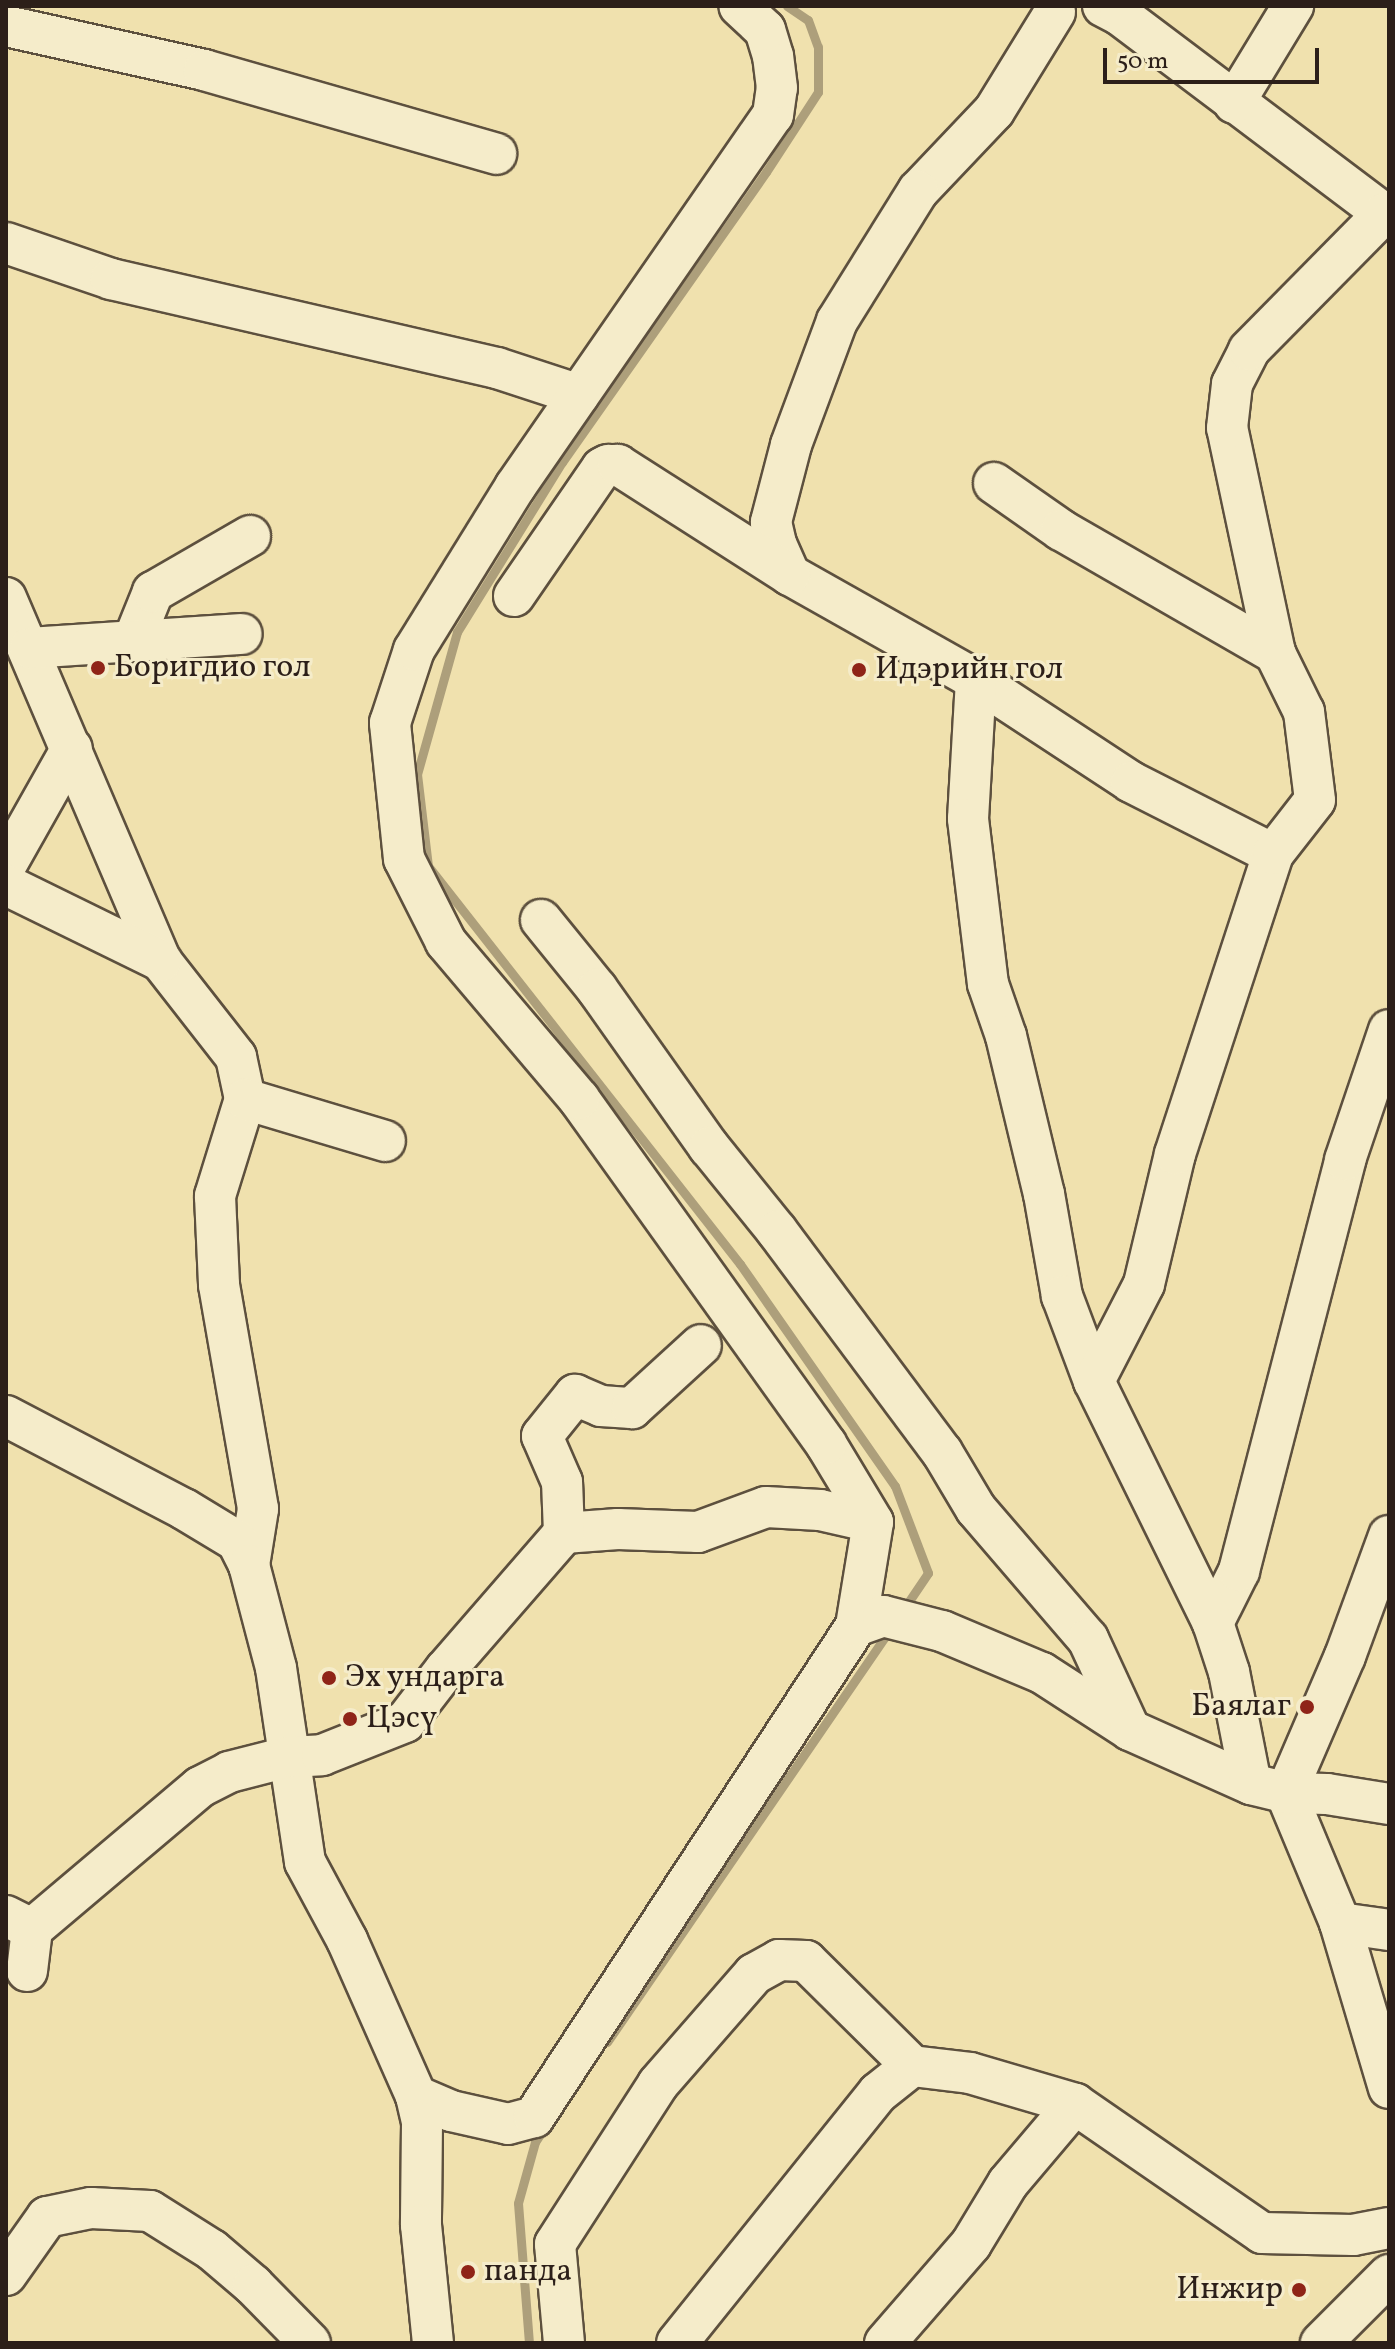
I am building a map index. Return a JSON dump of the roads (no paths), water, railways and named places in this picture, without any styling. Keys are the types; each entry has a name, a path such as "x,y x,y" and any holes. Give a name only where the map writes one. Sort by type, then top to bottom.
{"street":[{"path":"416,2096 451,2111 508,2124 534,2117 870,1621 873,1522 826,1444 579,1099 446,942 404,859 390,723 414,650 515,487 773,115 777,88 773,56 765,30 739,6"},
{"path":"1094,1381 1144,1284 1175,1154 1273,854 1315,800 1304,712 1275,653 1227,428 1232,384 1249,350 1386,216 1120,15 1103,6"},
{"path":"1234,103 1293,6"},
{"path":"790,575 771,522 791,445 837,321 918,191 994,111 1057,8"},
{"path":"6,26 204,70 496,154"},
{"path":"6,243 111,279 497,368 579,395"},
{"path":"514,596 602,468 618,465 790,575 976,680 1131,782 1273,854"},
{"path":"994,483 1061,530 1275,653"},
{"path":"134,639 153,592 250,536"},
{"path":"6,598 30,648 161,961 236,1057 245,1099 215,1196 219,1285 258,1509 249,1565"},
{"path":"30,648 242,634"},
{"path":"976,680 968,819 988,984 1006,1036 1040,1180 1062,1296 1094,1381 1213,1623 1268,1788 1340,1923 1389,2088"},
{"path":"6,865 72,748"},
{"path":"6,885 161,961"},
{"path":"541,920 597,989 701,1136 777,1231 942,1452 976,1509 1088,1639 1130,1730"},
{"path":"1213,1623 1239,1571 1345,1160 1389,1030"},
{"path":"245,1099 385,1141"},
{"path":"27,1971 19,1922 200,1787 229,1772 288,1757 322,1755 405,1722 445,1670 564,1533 562,1482 542,1436 575,1395 601,1406 632,1408 701,1345"},
{"path":"6,1416 198,1517 237,1541 249,1565 276,1668 305,1862 380,2011 416,2096 422,2123 421,2225 433,2343"},
{"path":"564,1533 618,1529 698,1532 766,1507 820,1510 873,1522"},
{"path":"1268,1788 1345,1656 1389,1536"},
{"path":"870,1621 942,1631 1042,1673 1130,1730 1268,1788 1389,1804"},
{"path":"1340,1923 1389,1930"},
{"path":"564,2343 555,2244 658,2084 754,1974 779,1960 806,1961 912,2066 970,2073 1075,2104 1262,2233 1353,2235 1389,2228"},
{"path":"677,2343 878,2093 912,2066"},
{"path":"885,2343 971,2244 1008,2183 1075,2104"},
{"path":"6,2275 47,2217 91,2208 150,2211 212,2250 253,2285 310,2343"},
{"path":"1321,2343 1389,2275"}],"waterway":[{"path":"787,6 808,20 818,47 818,92 766,172 562,462 457,632 417,774 428,866 740,1264 895,1486 928,1573 903,1610"},
{"path":"607,2042 891,1628"},
{"path":"529,2343 518,2203 535,2142 544,2128"}],"place":[{"name":"Боригдио гол","path":"98,668"},
{"name":"Идэрийн гол","path":"859,670"},
{"name":"Эх ундарга","path":"329,1678"},
{"name":"Баялаг","path":"1307,1707"},
{"name":"Цэсү","path":"350,1719"},
{"name":"панда","path":"468,2272"},
{"name":"Инжир","path":"1299,2290"}]}
